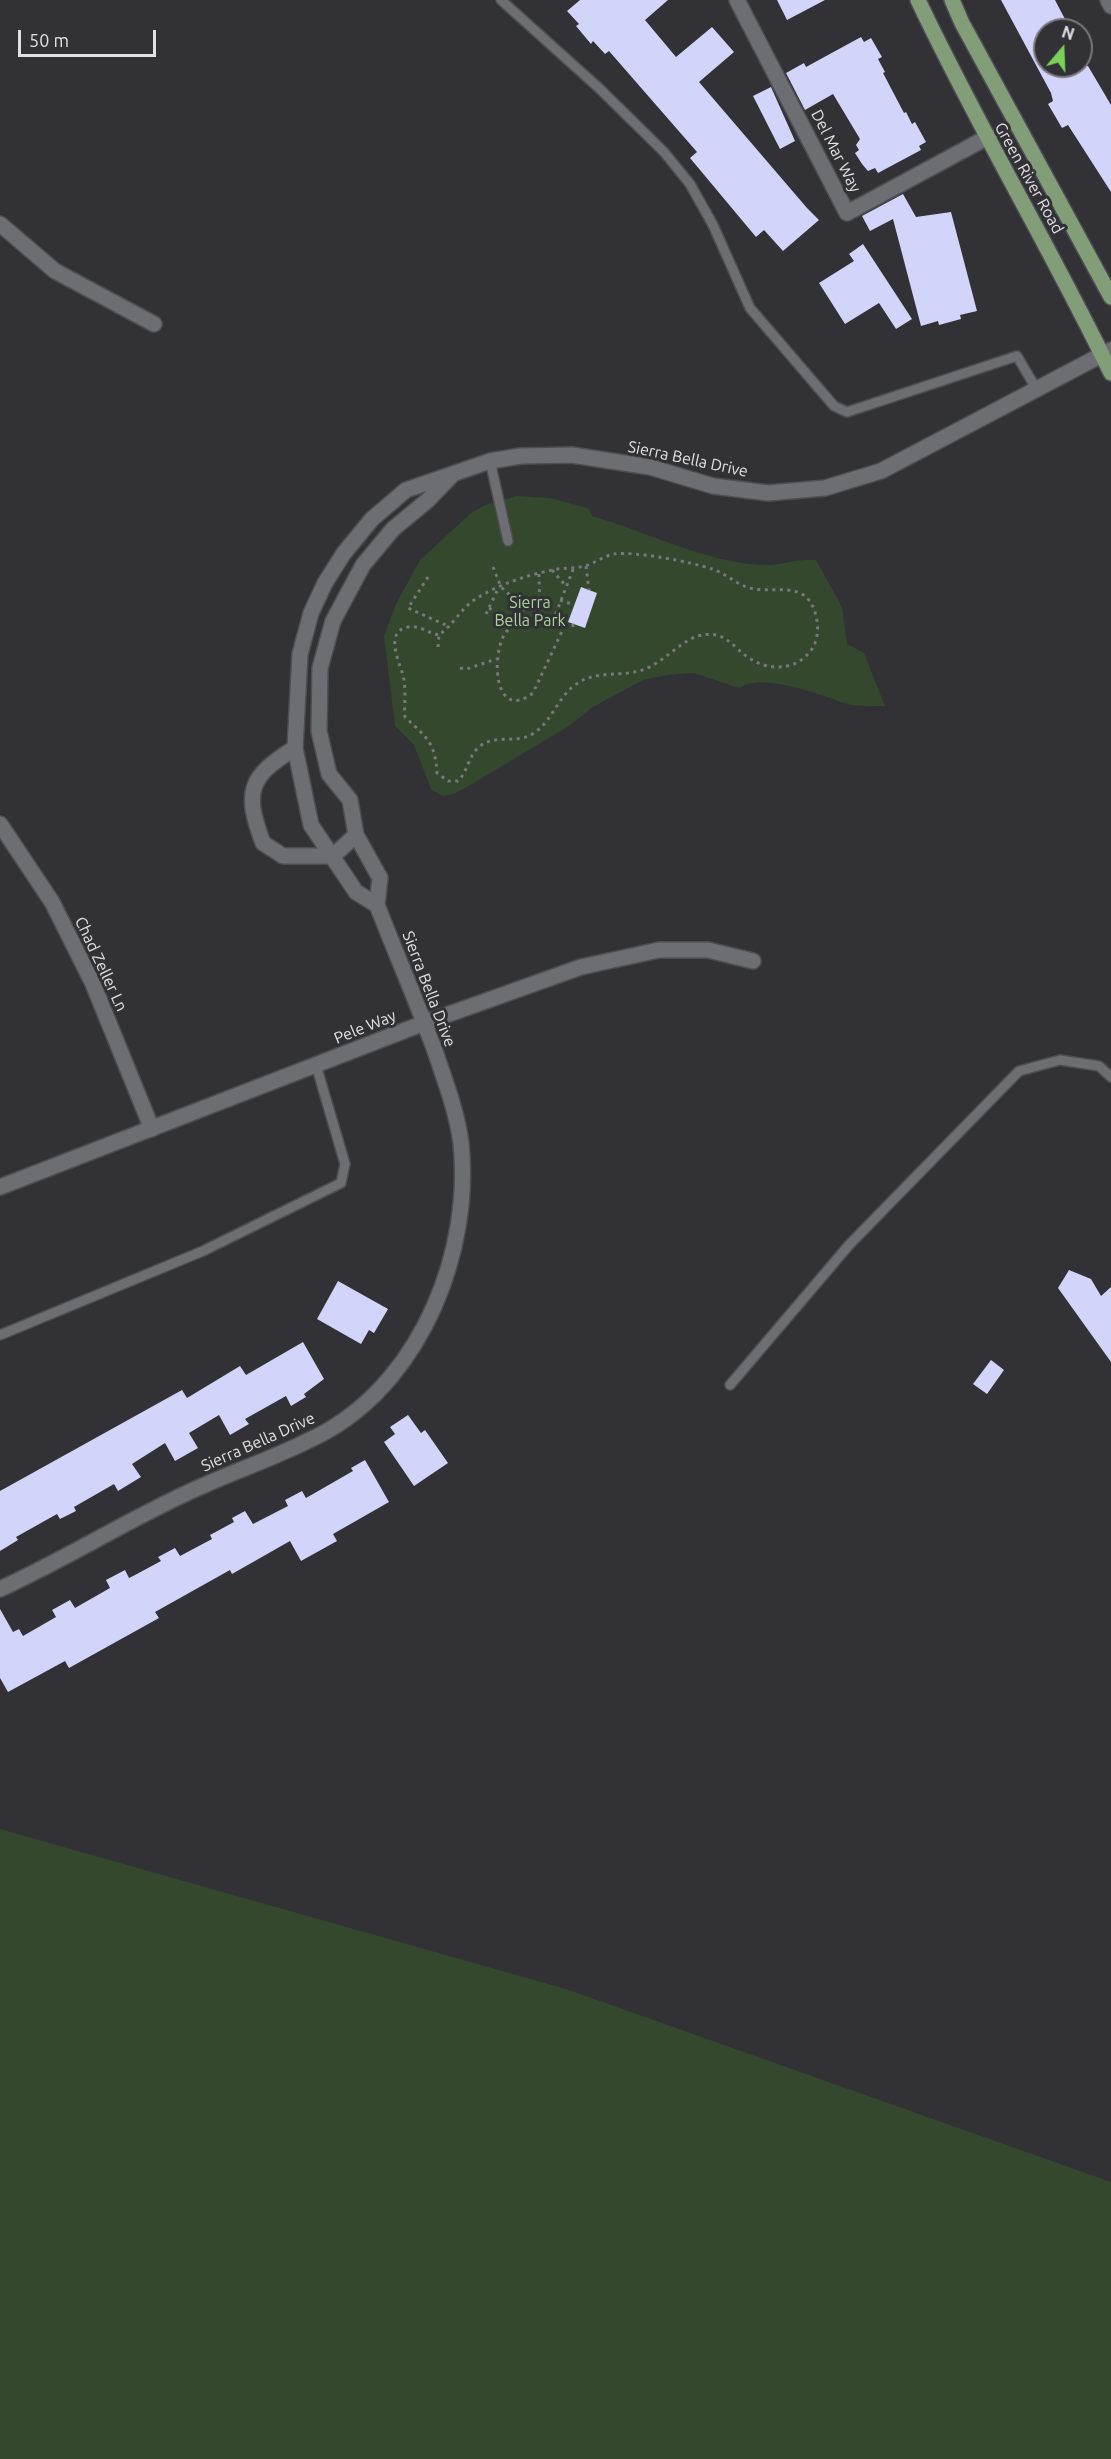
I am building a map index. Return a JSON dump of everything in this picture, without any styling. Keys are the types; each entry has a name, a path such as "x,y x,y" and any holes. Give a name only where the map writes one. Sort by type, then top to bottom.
{"main road":[{"name":"Green River Road","path":"918,0 986,138 1107,352 1111,373"},
{"name":"Green River Road","path":"952,0 962,23 1111,297"}],"street":[{"name":"Del Mar Way","path":"737,0 847,213 986,138"},
{"path":"1108,0 1111,6"},
{"path":"0,224 55,271 154,324"},
{"name":"Sierra Bella Drive","path":"376,905 356,892 311,825 295,748 300,654 311,613 325,583 344,554 372,519 406,490 490,461 521,456 572,455 650,467 724,488 768,493 825,488 881,471 1107,352"},
{"name":"Sierra Bella Drive","path":"0,1589 200,1487 272,1459 329,1430 368,1400 401,1362 431,1316 453,1259 463,1191 460,1142 450,1093 376,905 380,878 356,835 350,800 328,774 319,731 320,668 333,621 363,565 393,529 428,500 453,474"},
{"path":"295,748 271,763 255,785 250,801 262,843 283,856 333,855 356,835"},
{"name":"Chad Zeller Ln","path":"0,824 52,902 83,963 152,1129"},
{"name":"Pele Way","path":"0,1187 424,1023 581,967 659,950 708,951 753,961"}],"lane":[{"path":"501,0 600,89 664,152 684,176 713,225 750,308 834,406 847,412 1017,356 1037,390"},
{"name":"Del Mar Way","path":"986,138 1017,123"},
{"path":"490,461 508,541"},
{"path":"730,1385 849,1245 1019,1071 1060,1060 1099,1066 1111,1077"},
{"path":"0,1335 203,1251 341,1183 345,1164 316,1065"}],"path":[{"path":"438,647 439,635 450,627 462,608 499,588 539,573 586,566 611,555 634,552 693,563 754,589 792,590 801,594 814,610 817,638 808,655 786,667 767,666 750,659 727,638 700,636 689,640 662,662 641,670 591,676 574,686 534,734 516,740 495,739 487,742 470,757 463,777 458,781 448,781 437,773 433,746 428,738 405,717 404,679 394,649 396,639 407,627 423,628 439,635"},
{"path":"586,566 589,590"},
{"path":"493,567 499,588 522,606 525,617"},
{"path":"553,621 565,585 574,567"},
{"path":"552,570 565,585"},
{"path":"539,573 540,617"},
{"path":"428,578 408,608 450,627"},
{"path":"486,614 499,588"},
{"path":"560,600 574,605"},
{"path":"489,608 515,624"},
{"path":"564,627 538,684 525,699 516,700 506,696 500,688 496,659 505,633 525,617 540,617 564,627 576,625"},
{"path":"460,668 467,669 496,659"}],"green space":[{"name":"Sierra Bella Park","path":"517,496 550,498 588,508 592,516 718,558 761,565 816,560 842,607 847,644 864,653 885,706 851,705 808,691 763,682 739,688 694,673 667,675 643,680 593,707 569,726 467,787 454,794 442,796 431,789 414,745 395,726 384,636 396,604 420,560 471,513 485,505"},
{"path":"0,1829 566,1989 1111,2182 1111,2459 0,2459"}],"building":[{"path":"580,0 668,0 645,20 676,57 712,27 734,52 699,82 819,220 783,251 764,230 756,237 690,158 697,152 609,51 605,54 593,41 591,44 576,26 579,24 567,11"},
{"path":"777,0 825,0 787,20"},
{"path":"1001,0 1055,0 1064,18 1033,18 1033,60"},
{"path":"861,37 864,42 871,38 882,57 878,59 885,72 883,73 904,113 906,112 912,124 915,122 926,142 919,146 921,150 878,173 875,168 868,171 855,153 859,150 856,145 860,139 833,94 805,110 786,73 804,63 806,67"},
{"path":"1093,74 1111,105 1111,192 1068,125 1062,128 1048,104 1053,101 1043,78 1093,78"},
{"path":"771,87 795,141 780,149 753,96"},
{"path":"903,194 916,217 951,212 977,311 960,315 961,319 939,325 938,321 921,326 893,219 870,231 862,216"},
{"path":"863,244 912,319 896,329 879,303 845,324 819,283 854,261 849,254"},
{"path":"581,587 597,593 585,628 568,622"},
{"path":"1069,1270 1091,1279 1101,1296 1111,1287 1111,1362 1058,1288"},
{"path":"338,1281 388,1309 374,1333 369,1330 361,1344 317,1319"},
{"path":"303,1342 324,1379 304,1394 306,1397 291,1406 286,1396 245,1419 249,1424 230,1435 219,1415 189,1433 198,1448 175,1461 165,1443 132,1464 141,1477 118,1491 114,1484 74,1507 76,1511 60,1519 57,1514 16,1537 18,1540 0,1551 0,1491 182,1390 187,1398 240,1366 246,1375"},
{"path":"991,1360 1004,1370 987,1394 973,1384"},
{"path":"408,1415 421,1433 425,1430 448,1463 414,1486 384,1442 395,1434 390,1427"},
{"path":"365,1460 389,1502 333,1534 337,1541 301,1561 290,1541 232,1574 230,1570 155,1612 159,1618 69,1668 65,1661 8,1692 0,1678 0,1609 13,1632 19,1629 23,1636 56,1617 52,1610 70,1600 75,1608 110,1588 106,1580 125,1570 129,1578 161,1561 158,1557 175,1548 180,1556 212,1539 210,1535 234,1522 232,1518 245,1511 253,1524 288,1506 285,1500 302,1491 306,1498 353,1471 351,1468"}]}
